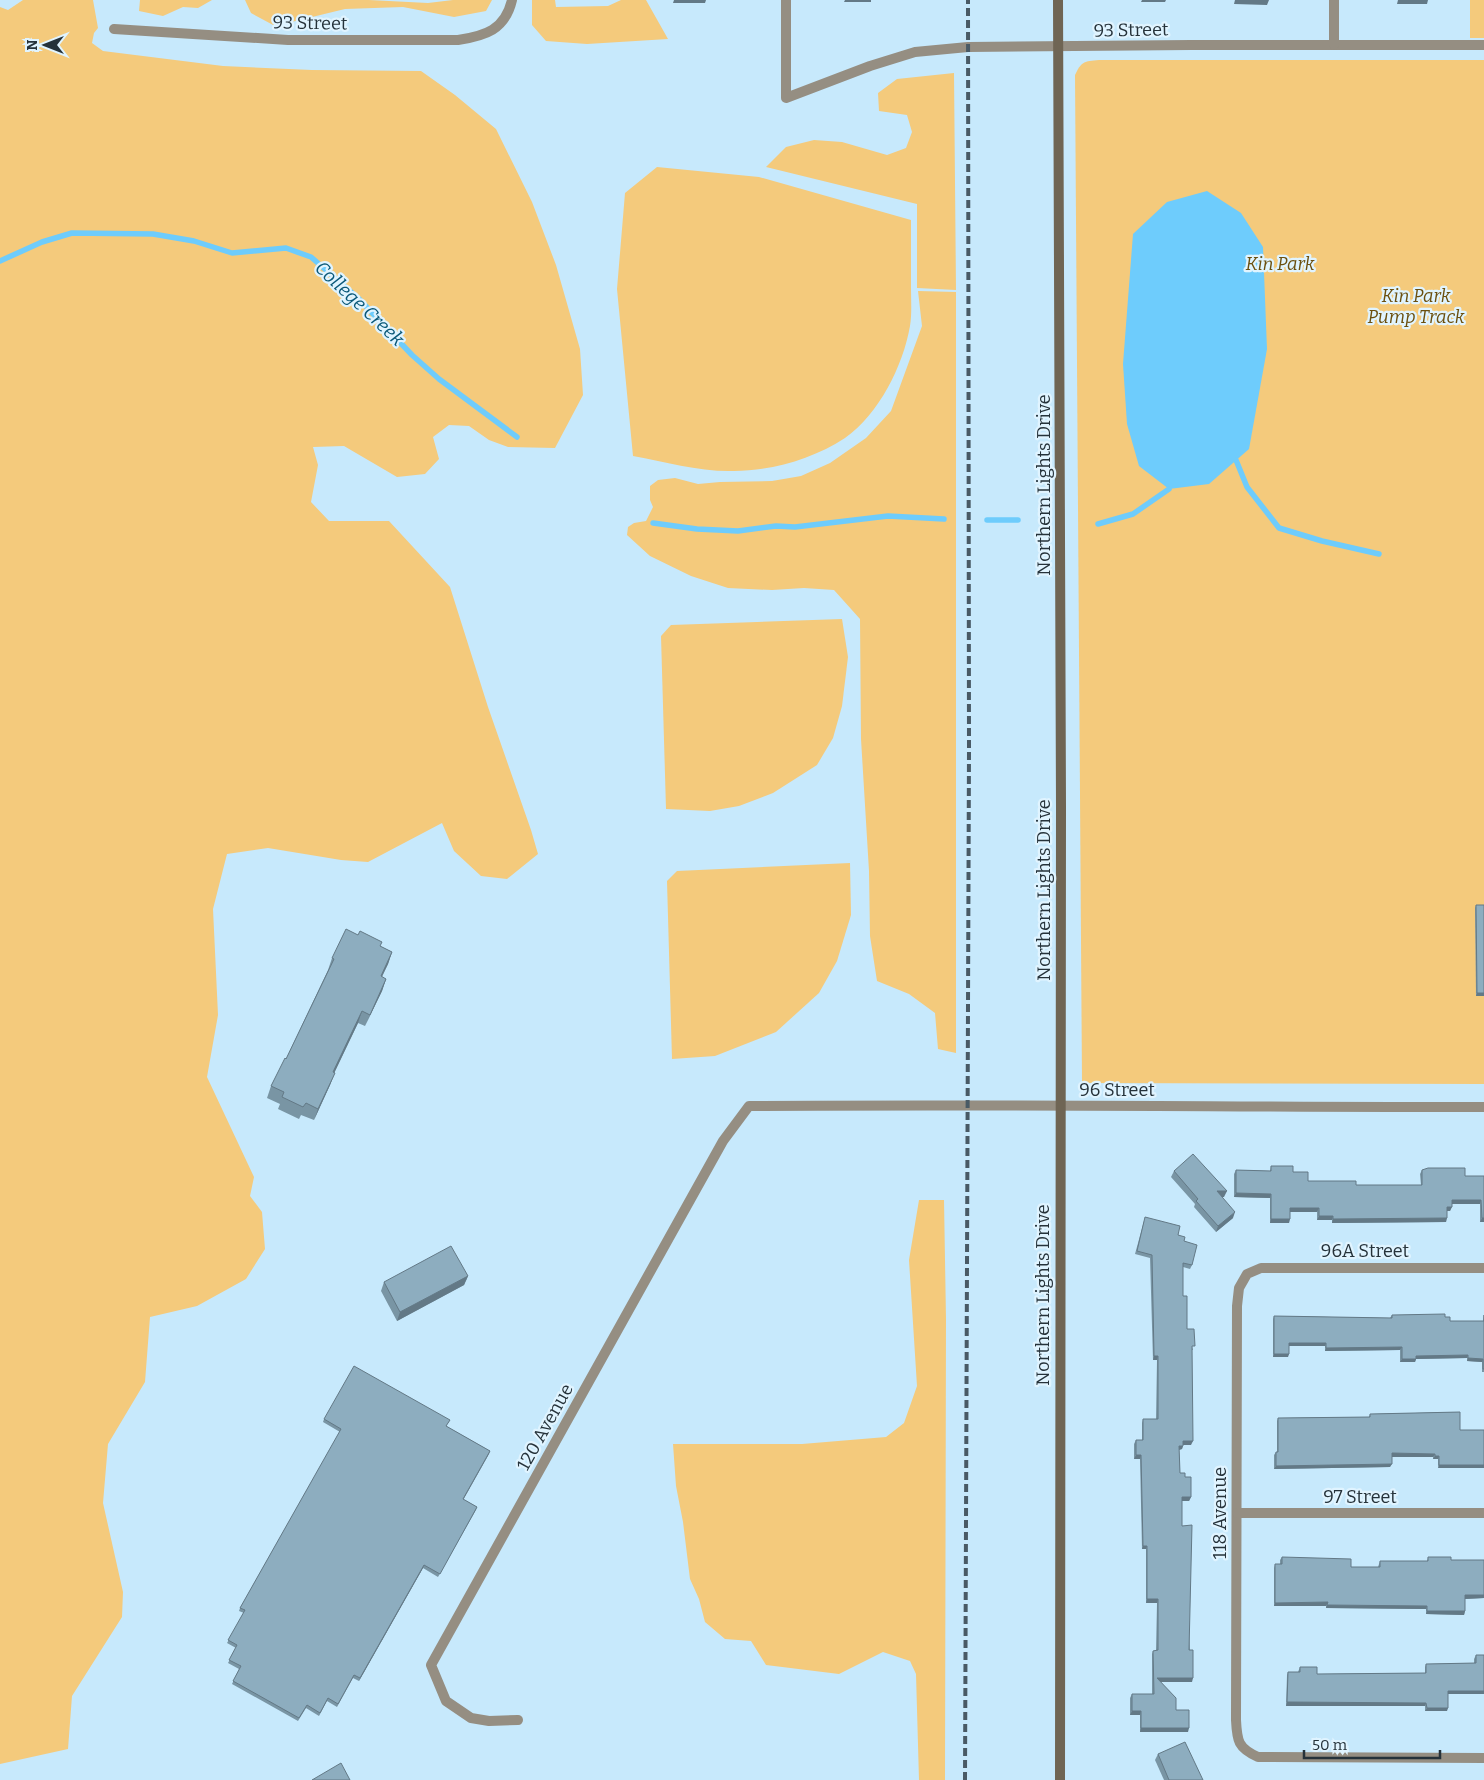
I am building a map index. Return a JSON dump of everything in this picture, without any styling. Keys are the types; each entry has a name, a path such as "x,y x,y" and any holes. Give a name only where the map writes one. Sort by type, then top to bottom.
{"main road":[{"name":"Northern Lights Drive","path":"1058,0 1061,808 1060,1780"}],"street":[{"name":"93 Street","path":"114,29 288,40 458,40 475,38 492,32 502,22 512,0"},
{"name":"93 Street","path":"786,0 786,98 870,66 915,52 968,48 1484,45"},
{"path":"1334,0 1334,45"},
{"name":"96 Street","path":"749,1106 968,1104 1484,1107"},
{"name":"120 Avenue","path":"518,1720 489,1721 471,1718 446,1701 431,1665 719,1148 749,1106"},
{"name":"96A Street","path":"1246,1274 1261,1268 1484,1268"},
{"name":"118 Avenue","path":"1246,1274 1239,1288 1237,1306 1237,1738 1245,1751 1258,1758 1484,1758"},
{"name":"97 Street","path":"1236,1513 1484,1513"}],"green space":[{"path":"23,0 93,0 98,28 94,33 92,43 103,51 223,66 312,70 421,71 455,95 496,129 532,202 556,265 580,349 583,395 555,448 508,447 489,440 469,426 449,425 433,437 439,459 425,474 397,477 344,446 313,447 318,465 311,502 329,521 389,521 450,587 538,854 507,879 481,876 454,851 442,823 368,862 341,860 268,848 227,854 213,909 218,1015 207,1077 254,1177 250,1196 262,1212 265,1249 246,1279 197,1306 150,1317 145,1382 108,1444 103,1503 123,1592 122,1617 72,1696 68,1749 0,1764 0,7 8,10"},
{"path":"140,0 212,0 198,8 183,7 163,16 139,11"},
{"path":"245,0 369,0 428,3 453,0 492,0 486,11 454,17 403,7 345,9 275,26 251,13"},
{"path":"532,0 555,0 556,7 608,6 621,0 646,0 668,39 587,44 546,41 532,25"},
{"path":"1470,0 1484,0 1484,38 1470,38"},
{"name":"Kin Park","path":"1099,60 1484,60 1484,1084 1082,1083 1075,75 1079,67 1084,63"},
{"path":"954,73 956,290 917,288 917,204 766,167 786,147 814,140 842,142 887,155 906,148 912,132 907,115 879,111 878,93 897,79"},
{"path":"657,167 759,177 911,220 911,312 907,341 895,373 879,403 869,416 845,438 806,458 762,469 709,470 633,456 617,289 625,193"},
{"path":"918,291 956,292 956,1053 938,1049 935,1013 909,994 877,981 870,936 869,871 861,739 860,619 834,590 728,588 691,576 650,556 627,535 628,527 634,523 646,521 653,507 650,500 650,486 658,480 675,478 698,484 772,481 801,476 830,463 866,438 891,411 922,326"},
{"path":"842,619 848,657 842,706 833,738 817,765 773,793 739,806 710,811 666,809 661,636 671,625"},
{"path":"850,863 851,915 837,961 819,993 776,1032 715,1056 672,1059 667,881 677,871"},
{"path":"919,1200 944,1200 946,1319 945,1780 919,1780 916,1674 910,1661 883,1652 839,1674 766,1665 751,1641 725,1639 705,1622 699,1599 690,1579 683,1522 676,1486 673,1444 802,1444 886,1437 904,1423 917,1386 909,1260"}],"water":[{"path":"1207,191 1241,213 1263,247 1267,349 1249,449 1209,484 1169,489 1139,466 1127,424 1123,364 1133,234 1167,202"}],"building":[{"path":"1476,905 1484,905 1484,993 1477,993"},
{"path":"346,929 358,935 360,931 382,942 380,946 392,952 381,976 386,979 370,1015 362,1011 318,1109 306,1103 303,1107 282,1097 284,1092 271,1086 334,959 332,958"},
{"path":"1193,1154 1227,1191 1217,1191 1235,1212 1218,1226 1196,1201 1198,1199 1174,1171"},
{"path":"1271,1166 1293,1166 1293,1172 1308,1172 1308,1181 1356,1181 1356,1185 1422,1185 1422,1170 1428,1168 1465,1168 1465,1176 1484,1176 1484,1218 1482,1218 1481,1200 1452,1200 1452,1207 1447,1207 1447,1218 1333,1219 1333,1216 1319,1216 1319,1208 1290,1208 1290,1219 1271,1219 1271,1194 1236,1193 1236,1170 1271,1171"},
{"path":"1145,1217 1180,1226 1178,1235 1185,1237 1184,1241 1197,1245 1192,1265 1183,1263 1183,1296 1187,1296 1187,1329 1194,1329 1195,1346 1192,1346 1193,1441 1183,1441 1183,1446 1179,1446 1180,1473 1185,1473 1185,1477 1191,1477 1191,1497 1182,1497 1182,1526 1192,1525 1189,1650 1193,1650 1193,1678 1157,1678 1176,1698 1176,1710 1189,1710 1189,1728 1141,1728 1141,1711 1132,1711 1132,1694 1154,1694 1153,1651 1158,1650 1158,1599 1147,1599 1147,1546 1143,1546 1141,1455 1136,1455 1136,1440 1143,1440 1143,1419 1158,1419 1158,1356 1154,1356 1152,1255 1137,1251"},
{"path":"451,1246 468,1276 400,1312 384,1282"},
{"path":"1445,1314 1445,1317 1450,1317 1450,1321 1484,1321 1484,1369 1483,1359 1468,1358 1468,1355 1416,1356 1416,1359 1402,1359 1402,1347 1326,1348 1326,1343 1289,1343 1289,1354 1274,1354 1274,1316 1392,1318 1392,1315"},
{"path":"354,1366 450,1420 446,1426 490,1451 463,1499 477,1507 440,1574 424,1565 360,1678 354,1675 338,1704 328,1698 320,1713 307,1705 299,1718 233,1681 241,1666 229,1660 237,1645 228,1640 245,1610 240,1608 341,1429 324,1419"},
{"path":"1460,1412 1460,1430 1484,1430 1484,1465 1439,1465 1439,1456 1435,1456 1435,1454 1392,1453 1392,1464 1276,1466 1278,1418 1370,1417 1370,1414"},
{"path":"1282,1557 1351,1559 1351,1567 1380,1567 1380,1561 1428,1561 1428,1557 1451,1557 1451,1560 1484,1560 1484,1595 1465,1595 1465,1611 1427,1611 1427,1606 1327,1605 1328,1602 1275,1603 1275,1564 1282,1564"},
{"path":"1476,1655 1484,1655 1484,1691 1448,1691 1448,1708 1427,1708 1426,1703 1287,1702 1288,1672 1300,1672 1300,1667 1317,1667 1317,1674 1426,1673 1426,1664 1476,1663"},
{"path":"1185,1742 1203,1780 1169,1780 1158,1754"},
{"path":"341,1763 350,1780 312,1780"}],"waterway":[{"name":"College Creek","path":"0,261 42,242 72,233 153,234 194,241 232,253 286,248 311,257 358,298 412,355 439,379 517,437"},
{"path":"1236,460 1247,487 1279,528 1322,541 1379,554"},
{"path":"1098,524 1133,514 1169,489"},
{"path":"653,523 697,529 738,531 776,526 795,527 888,516 944,519"},
{"path":"987,520 1018,520"}],"railway":[{"path":"965,1780 969,748 968,0"}],"park label":[{"name":"Kin Park Pump Track","path":"1416,306"}]}
